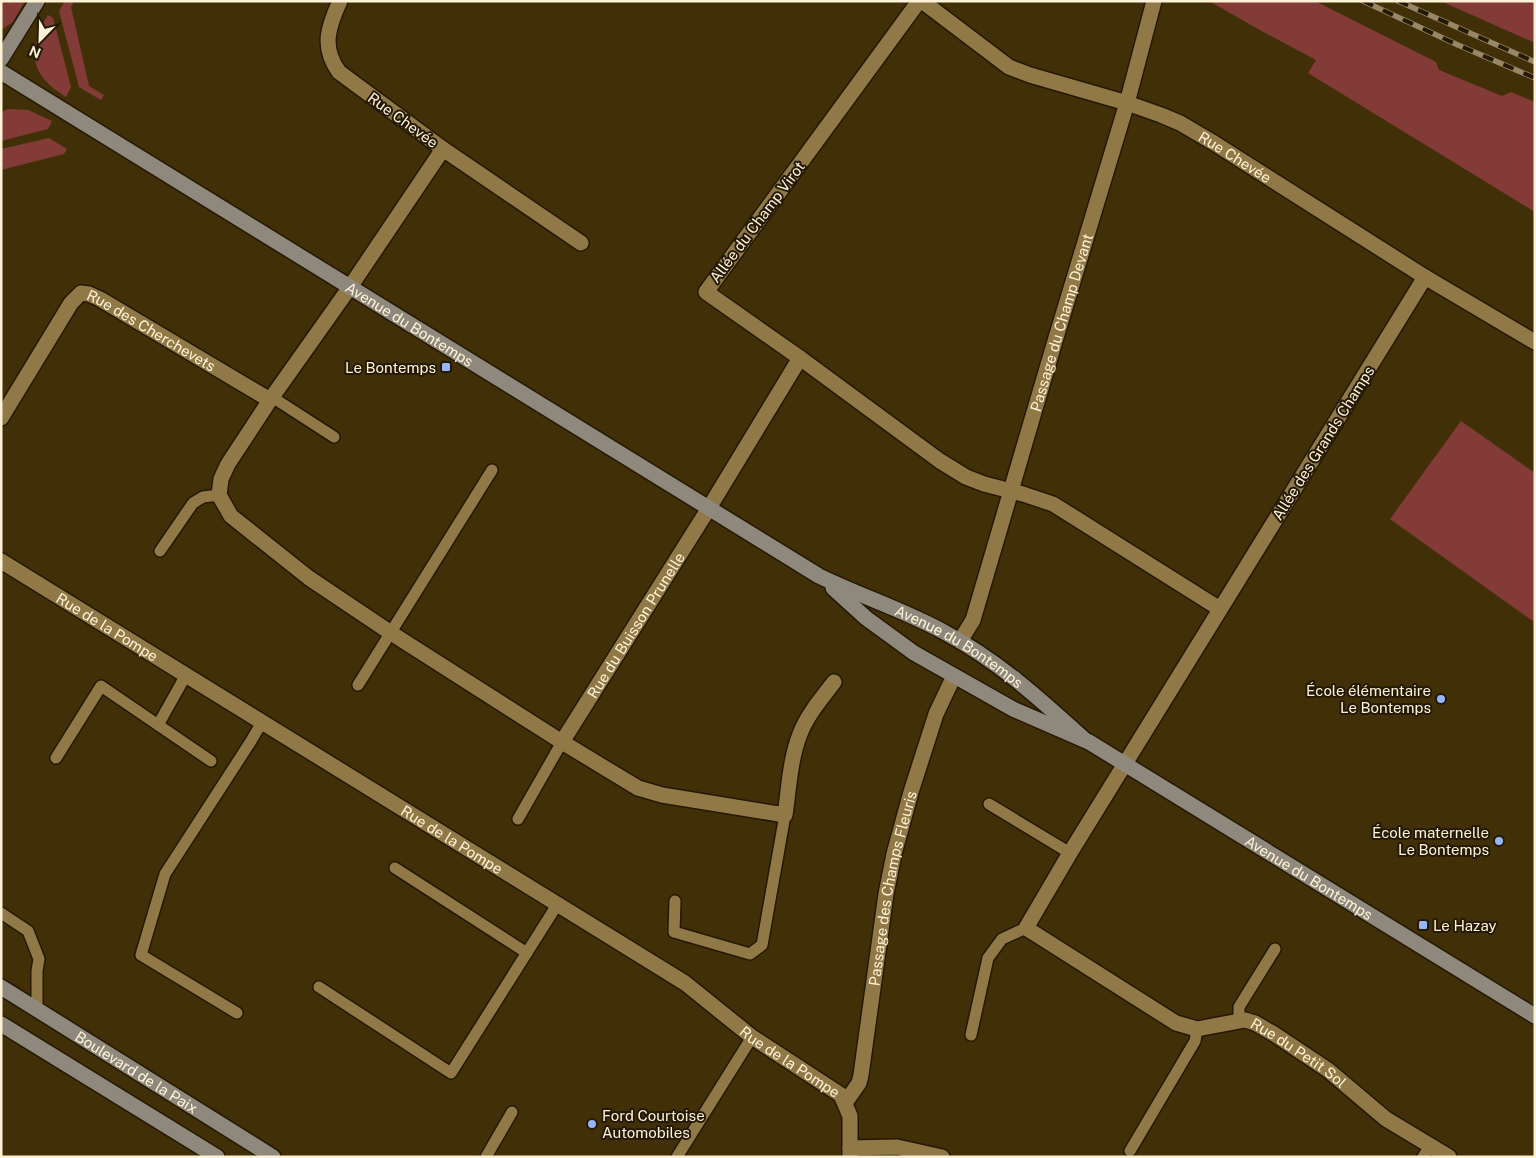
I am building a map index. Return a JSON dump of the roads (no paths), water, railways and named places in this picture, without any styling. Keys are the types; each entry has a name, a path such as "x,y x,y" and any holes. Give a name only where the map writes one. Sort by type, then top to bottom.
{"street":[{"path":"1,60 37,1"},
{"name":"Rue Chevée","path":"340,1 329,26 327,38 328,51 332,62 339,72 443,149 350,287"},
{"name":"Rue Chevée","path":"920,1 1009,67 1030,75 1127,103 1180,123 1425,276 1535,342"},
{"name":"Allée du Champ Virot","path":"920,1 706,292 800,358 940,461 966,477 1011,491"},
{"name":"Passage du Champ Devant","path":"960,641 973,620 1127,103 1154,1"},
{"name":"Avenue du Bontemps","path":"1,72 818,576 842,588 920,620 960,641 991,661 1032,692 1084,739"},
{"path":"443,149 581,243"},
{"name":"Allée des Grands Champs","path":"1125,764 1425,276"},
{"path":"350,287 271,398 228,464 221,479 219,495 231,516 309,578 391,633 638,788 662,795 785,815 793,758 800,733 818,703 834,682"},
{"name":"Rue des Cherchevets","path":"1,418 72,303 81,293 100,299 271,398"},
{"name":"Rue du Buisson Prunelle","path":"562,742 800,358"},
{"path":"1011,491 1053,504 1220,609"},
{"name":"Rue de la Pompe","path":"1,561 685,983 752,1037 841,1095 850,1116 850,1152"},
{"name":"Avenue du Bontemps","path":"818,576 891,637 954,676 1013,709 1084,739 1535,1016"},
{"name":"Passage des Champs Fleuris","path":"845,1103 859,1083 861,1075 886,894 894,854 911,792 936,714 954,676"},
{"path":"1026,928 1125,764"},
{"name":"Rue du Petit Sol","path":"1026,928 1176,1023 1198,1029 1238,1020 1255,1023 1328,1070 1426,1151 1449,1157"},
{"name":"Boulevard de la Paix","path":"1,987 273,1157"},
{"name":"Boulevard de la Paix","path":"1,1024 217,1157"},
{"path":"850,1152 897,1147 942,1157"}],"lane":[{"name":"Rue des Cherchevets","path":"271,398 334,436"},
{"path":"358,685 492,470"},
{"path":"160,552 193,503 203,497 219,495"},
{"path":"158,725 186,675"},
{"path":"56,758 101,686 211,761"},
{"path":"237,1013 141,955 165,874 262,722"},
{"name":"Rue du Buisson Prunelle","path":"518,819 562,742"},
{"path":"989,804 1070,854"},
{"path":"675,901 674,932 750,954 762,945 785,815"},
{"path":"395,868 526,953"},
{"path":"319,987 451,1073 557,905"},
{"path":"1,913 28,931 40,959 37,970 37,1010"},
{"path":"971,1035 988,958 1002,939 1026,928"},
{"path":"1238,1020 1239,1007 1274,949"},
{"path":"1130,1151 1195,1041 1198,1029"},
{"path":"677,1157 752,1037"},
{"path":"486,1157 512,1112"}],"railway":[{"path":"1363,1 1535,78"},
{"path":"1398,1 1535,62"}],"place":[{"name":"Le Bontemps","path":"446,367"},
{"name":"École élémentaire Le Bontemps","path":"1441,699"},
{"name":"École maternelle Le Bontemps","path":"1499,841"},
{"name":"Le Hazay","path":"1423,925"},
{"name":"Ford Courtoise Automobiles","path":"592,1124"}]}
